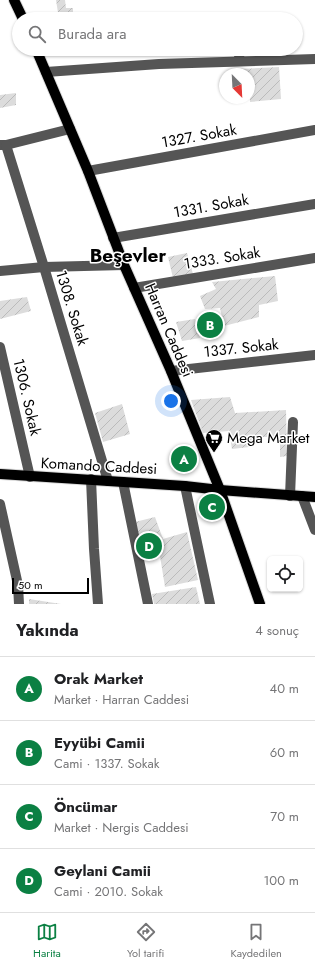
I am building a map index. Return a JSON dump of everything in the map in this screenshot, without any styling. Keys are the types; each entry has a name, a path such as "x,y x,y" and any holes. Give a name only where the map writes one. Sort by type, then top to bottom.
{"main road":[{"path":"14,0 19,12"},
{"name":"Harran Caddesi","path":"39,56 88,171 124,265 171,371 220,490 260,604"},
{"name":"Komando Caddesi","path":"0,474 30,477 91,479 315,497"}],"street":[{"path":"239,56 240,62"},
{"path":"46,72 159,64 315,59"},
{"path":"3,145 70,129"},
{"name":"1327. Sokak","path":"88,171 315,130"},
{"name":"1308. Sokak","path":"3,145 44,267 108,481"},
{"name":"1331. Sokak","path":"113,238 315,204"},
{"name":"1333. Sokak","path":"134,288 315,258"},
{"path":"0,271 44,267 124,265"},
{"name":"1306. Sokak","path":"0,347 30,477"},
{"name":"1337. Sokak","path":"171,371 315,355"},
{"path":"290,496 293,422"},
{"path":"91,479 98,604"},
{"path":"123,482 148,604"},
{"path":"185,486 210,604"},
{"path":"302,496 315,530"},
{"path":"0,504 18,585 20,604"}],"shaded area":[{"path":"56,0 65,0 66,8 73,8 73,12 58,12"},
{"path":"279,67 281,99 255,102 255,68"},
{"path":"16,93 16,105 0,108 0,95"},
{"path":"187,253 193,274 173,278 168,257"},
{"path":"275,276 278,301 259,305 259,317 224,326 220,308 205,309 200,296 216,289 212,282"},
{"path":"27,297 31,311 0,319 0,301"},
{"path":"195,319 200,338 182,341 176,322"},
{"path":"230,397 235,413 286,410 287,456 280,457 280,437 260,437 260,444 249,443 249,447 232,449 229,431 203,433 191,400"},
{"path":"122,404 130,434 103,442 95,413"},
{"path":"155,517 163,539 187,532 198,580 165,587 160,556 162,554 157,534 139,538 135,522"},
{"path":"196,587 200,604 154,604 152,594"},
{"path":"29,599 61,604 29,604"}],"place":[{"name":"Eyyübi Camii","path":"210,325"},
{"name":"Mega Market","path":"214,453"},
{"name":"Orak Market","path":"184,459"},
{"name":"Öncümar","path":"212,507"},
{"name":"Geylani Camii","path":"149,546"}],"district":[{"name":"Beşevler","path":"128,255"}]}
